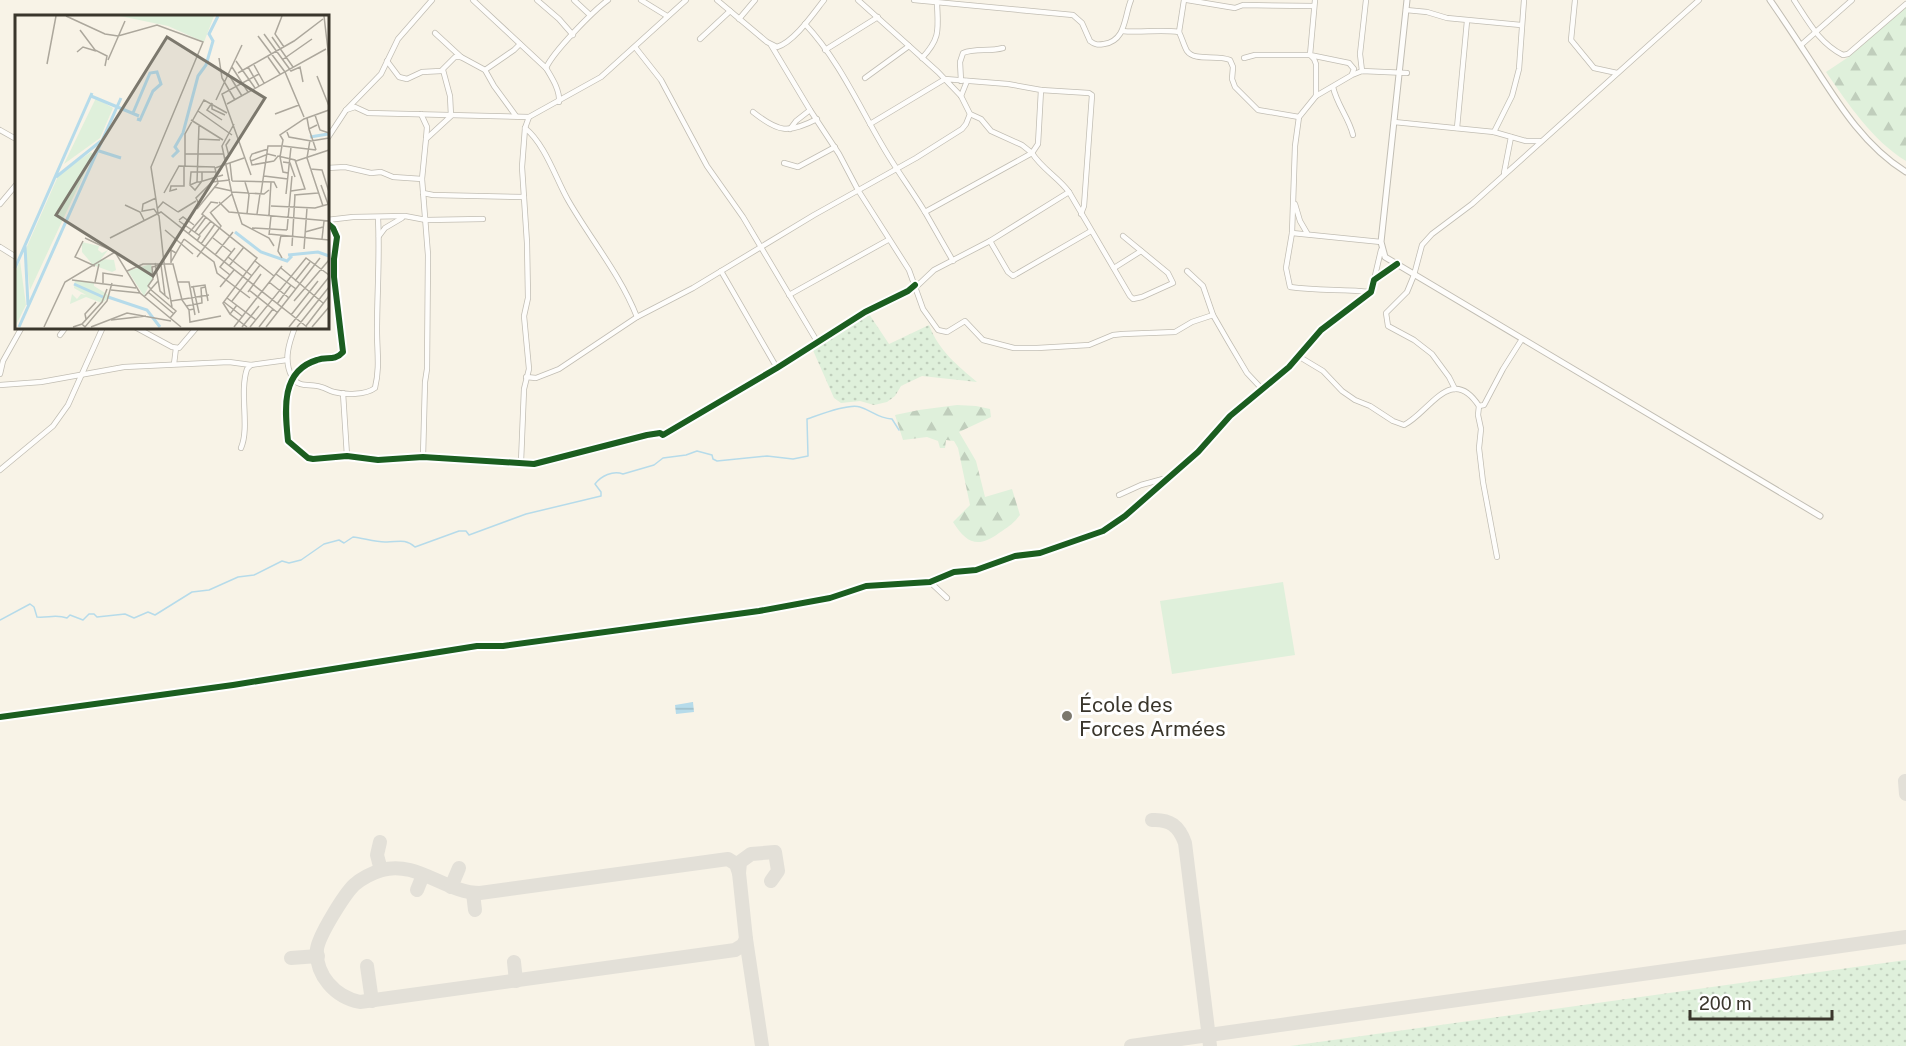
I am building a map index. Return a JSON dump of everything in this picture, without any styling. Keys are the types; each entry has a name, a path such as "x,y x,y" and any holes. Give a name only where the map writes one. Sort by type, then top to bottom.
{"street":[{"path":"328,137 346,110 381,74 398,39 432,0"},
{"path":"473,0 546,68 557,90 558,102"},
{"path":"537,0 573,35"},
{"path":"574,0 590,15"},
{"path":"546,68 555,54 590,15 608,0"},
{"path":"641,0 666,16"},
{"path":"346,110 355,107 368,113 529,117 602,77 686,0"},
{"path":"717,0 771,45 835,147 888,240 909,270 923,309 938,330 947,332 965,321 979,338 1014,348 1089,345 1113,335 1175,332 1192,322 1214,315"},
{"path":"739,19 755,0"},
{"path":"771,45 777,47 782,45 805,24 824,0"},
{"path":"858,0 945,79 961,96 970,114 981,119 991,131 1022,145 1032,153 1040,165 1062,182 1130,296 1142,297 1173,283 1168,273 1123,236"},
{"path":"915,0 967,3 1073,15 1082,23 1090,41 1099,45 1115,40 1122,31 1131,0"},
{"path":"1299,117 1258,110 1235,87 1230,60 1222,56 1195,57 1188,52 1179,32 1185,0 1235,8 1243,3 1315,3 1310,55 1316,64 1316,96"},
{"path":"1362,71 1360,54 1366,0"},
{"path":"0,717 245,684 477,646 503,646 759,611 830,598 866,586 930,582 954,572 976,570 1015,556 1040,553 1102,531 1125,516 1198,452 1230,416 1289,367 1321,330 1371,292 1381,249 1394,122 1404,73 1407,0"},
{"path":"1494,132 1512,96 1519,69 1524,0"},
{"path":"1575,0 1570,40 1594,68 1617,73"},
{"path":"1497,556 1483,482 1479,448 1481,429 1479,406 1472,396 1455,389 1432,354 1414,340 1388,326 1386,313 1403,297 1414,275 1422,244 1504,175 1699,0"},
{"path":"1770,0 1864,138 1890,162 1906,172"},
{"path":"1794,0 1815,33 1843,55 1848,54 1906,4"},
{"path":"1801,45 1852,0"},
{"path":"922,58 934,46 938,35 937,3"},
{"path":"1406,9 1467,21 1521,25"},
{"path":"700,39 730,11"},
{"path":"825,50 878,17"},
{"path":"1457,128 1467,21"},
{"path":"805,24 846,81 953,261"},
{"path":"1122,31 1179,32"},
{"path":"435,33 461,57 485,70 516,116"},
{"path":"485,70 520,44"},
{"path":"865,78 909,46"},
{"path":"635,47 661,80 704,160 743,217 818,343"},
{"path":"961,81 960,62 963,53 971,50 1003,48"},
{"path":"1244,58 1255,55 1310,55 1349,63 1353,69 1352,75"},
{"path":"387,62 403,79 422,72 443,70 455,57 461,57"},
{"path":"443,70 450,96 451,116"},
{"path":"1371,292 1333,289 1318,291 1290,287 1286,268 1292,233 1295,147 1299,117 1316,96 1352,75 1362,71 1404,73"},
{"path":"870,124 945,79 1089,93 1092,96 1084,206 1081,214"},
{"path":"961,96 967,81"},
{"path":"1333,87 1336,99 1350,123 1353,135"},
{"path":"925,212 1032,153 1038,144 1041,90"},
{"path":"790,129 810,110"},
{"path":"753,112 779,129 803,126 817,119"},
{"path":"421,114 427,127 422,179 428,255 427,369 423,457"},
{"path":"526,378 536,378 559,369 637,317 722,272 951,137 966,124 970,114"},
{"path":"426,139 451,116"},
{"path":"520,462 524,389 529,369 524,316 528,298 522,167 525,129 529,117"},
{"path":"1394,122 1494,132 1526,141 1540,141"},
{"path":"525,129 531,133 540,147 567,199 617,276 637,317"},
{"path":"0,130 15,138"},
{"path":"1504,175 1511,137"},
{"path":"784,163 798,167 835,147"},
{"path":"328,168 345,167 371,173 381,172 393,177 422,179"},
{"path":"0,204 15,186"},
{"path":"295,328 288,346 287,360 292,378 285,403 288,441 308,458 347,456 378,460 423,457 544,463 647,435 660,433 663,435 777,368 865,312 908,291 934,270 990,241 1069,192"},
{"path":"423,193 524,197"},
{"path":"1294,201 1300,221 1307,233"},
{"path":"379,236 385,228 405,216"},
{"path":"328,221 353,217 405,216 426,220 483,219"},
{"path":"292,378 304,386 319,386 331,392 371,391 376,386 379,370 378,218"},
{"path":"292,378 308,364 318,359 339,357 343,352 334,277 338,237 328,222"},
{"path":"990,241 1008,272 1013,276 1091,231"},
{"path":"1292,233 1381,242"},
{"path":"789,295 888,240"},
{"path":"0,247 15,256"},
{"path":"1381,249 1385,257 1414,275 1820,516"},
{"path":"1114,268 1141,251"},
{"path":"1374,280 1396,264"},
{"path":"1187,271 1203,286 1214,315 1247,373 1262,389"},
{"path":"722,272 777,368"},
{"path":"0,374 3,361 21,328"},
{"path":"60,335 65,328"},
{"path":"0,470 53,426 68,405 103,328"},
{"path":"137,328 176,348"},
{"path":"176,348 179,348 196,328"},
{"path":"1479,406 1484,405 1522,339"},
{"path":"174,363 176,348"},
{"path":"1298,356 1323,371 1342,391 1404,425 1432,400 1455,389"},
{"path":"0,385 41,382 124,367 174,363 239,362 251,365 287,360"},
{"path":"241,448 244,440 245,372 251,365"},
{"path":"343,393 347,456"},
{"path":"1119,495 1141,484 1166,478"},
{"path":"930,582 947,598"}],"green space":[{"path":"1906,7 1906,161 1882,143 1872,132 1852,109 1826,72 1847,58"},
{"path":"869,314 889,344 929,325 943,350 977,382 922,376 901,386 895,396 887,402 874,405 860,401 841,403 834,398 812,348"},
{"path":"957,405 990,409 991,417 959,432 976,461 985,497 1012,489 1020,515 1008,527 985,541 968,539 953,522 970,505 958,448 954,441 946,440 945,448 940,448 938,441 927,437 903,440 895,415"},
{"path":"1283,582 1295,655 1172,674 1160,601"},
{"path":"1906,960 1906,1046 1290,1046"}],"water":[{"path":"693,702 694,712 676,714 675,705"}],"waterway":[{"path":"0,620 30,604 34,607 37,617 67,618 70,615 83,620 89,614 97,617 125,614 134,618 148,612 155,615 192,592 209,590 238,577 254,575 282,561 289,563 301,560 324,544 339,540 344,543 353,537 379,542 405,541 415,547 459,531 466,531 469,535 526,514 601,496 595,484 600,478 654,465 663,458 697,451 712,455 717,461 767,456 793,459 808,456 807,419 842,408 860,407 892,419 899,430"}],"taxiway":[{"path":"1905,781 1906,794"},
{"path":"1152,820 1169,822 1177,828 1185,843 1210,1046"},
{"path":"380,842 377,855 381,870"},
{"path":"762,1046 746,939 739,873 740,862 751,854 775,852 778,871 771,881"},
{"path":"739,873 736,864 728,859 480,893 467,892 407,869 382,870 357,882 344,897 322,934 317,949 317,959 319,968 328,983 342,995 360,1002 735,950 743,945 746,939"},
{"path":"451,887 459,868"},
{"path":"417,890 423,875"},
{"path":"473,893 475,910"},
{"path":"1131,1046 1906,937"},
{"path":"291,958 318,956"},
{"path":"514,962 516,981"},
{"path":"367,966 372,1001"}],"cycle path":[{"path":"328,224 337,237 334,277 343,352 337,357 321,359 305,365 296,373 286,405 288,441 308,458 313,459 347,456 378,460 423,457 534,464 647,435 660,433 663,435 777,368 865,312 908,291 915,285"},
{"path":"0,717 233,685 477,646 503,646 759,611 830,598 866,586 930,582 954,572 976,570 1015,556 1040,553 1103,531 1125,516 1198,452 1230,416 1289,367 1321,330 1371,292 1374,280 1397,264"}],"place":[{"name":"École des Forces Armées","path":"1067,716"}]}
